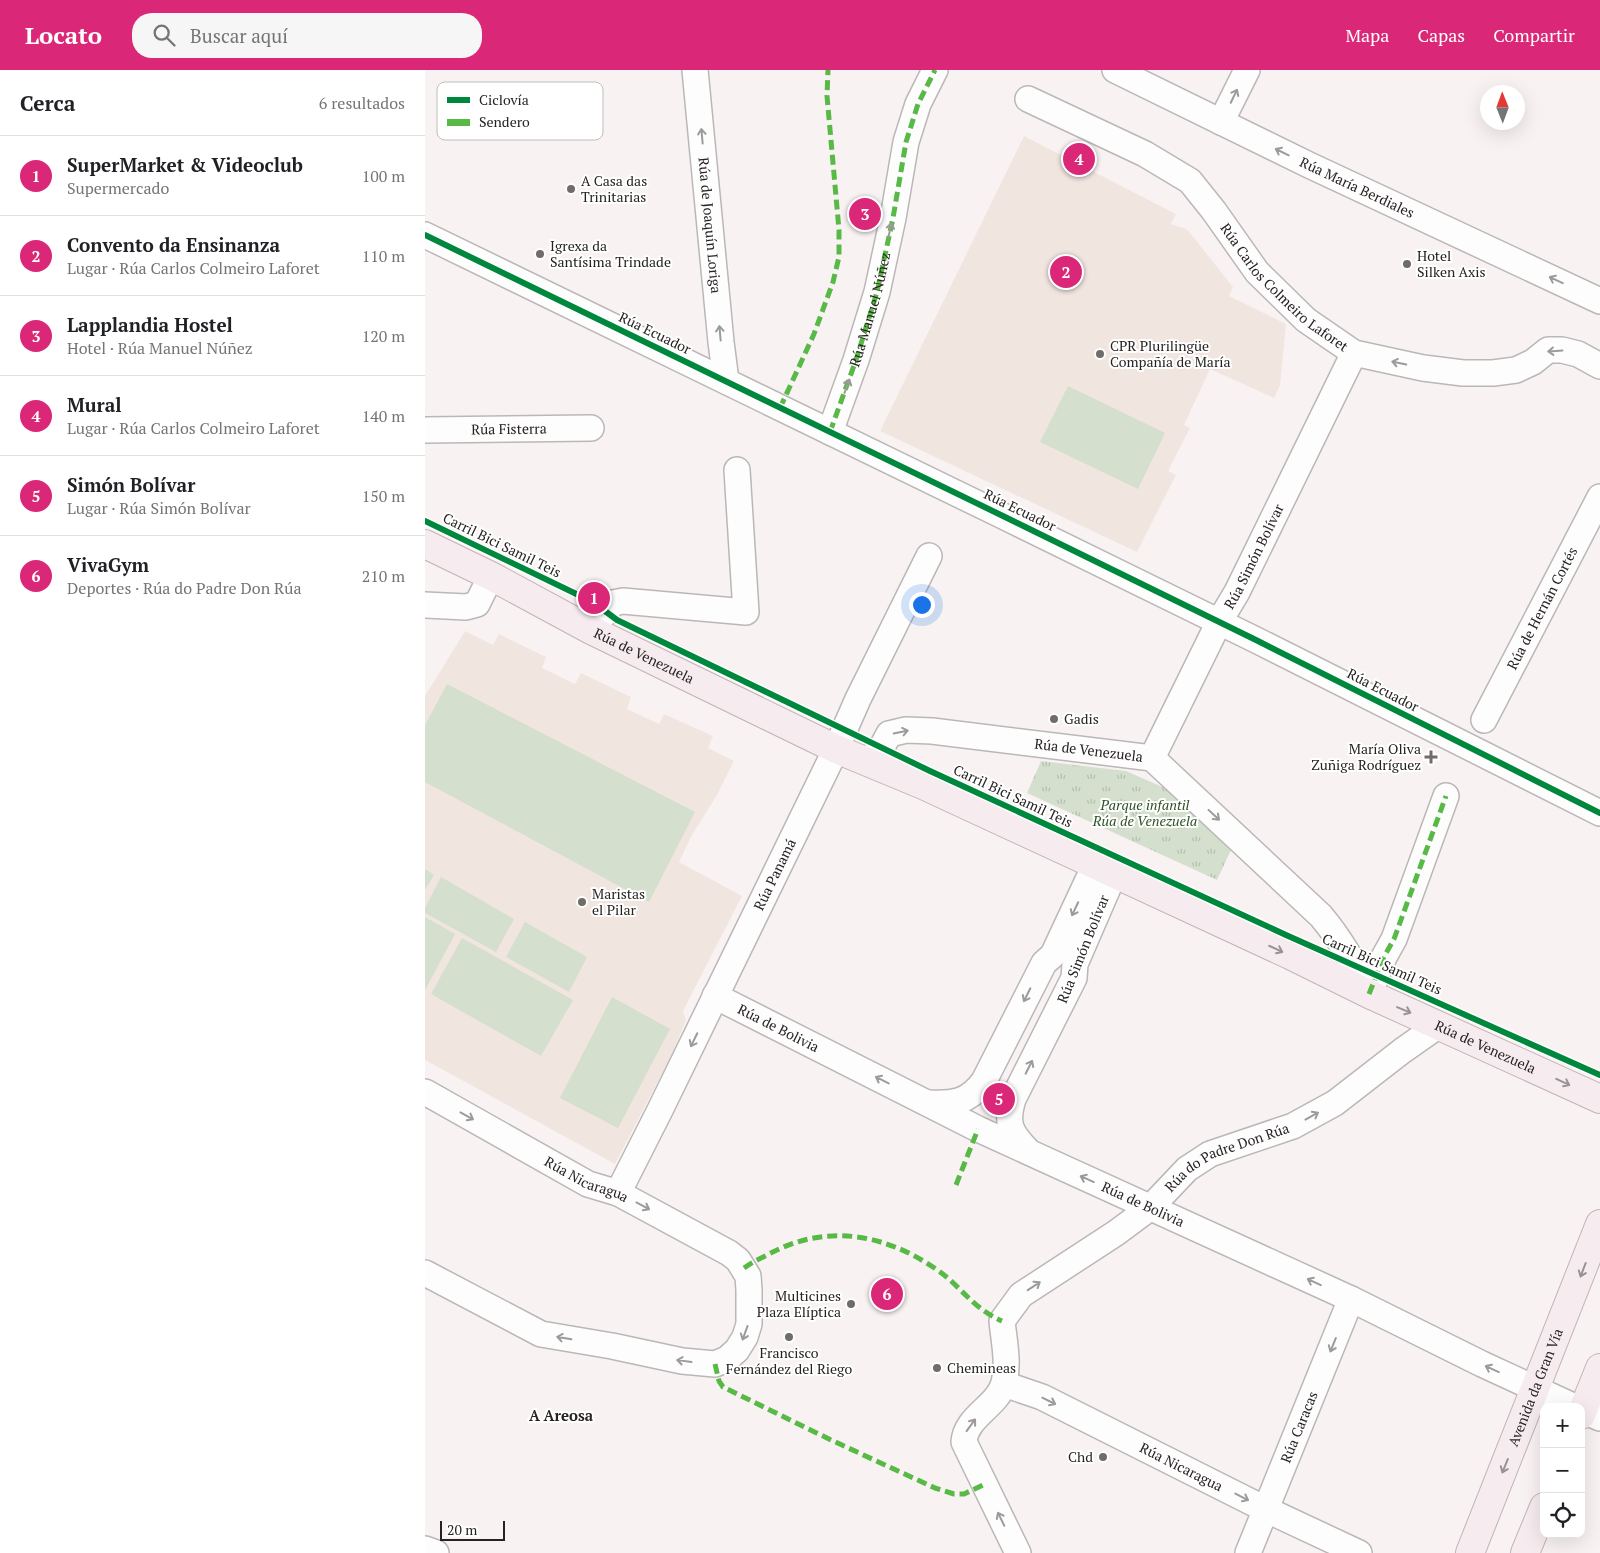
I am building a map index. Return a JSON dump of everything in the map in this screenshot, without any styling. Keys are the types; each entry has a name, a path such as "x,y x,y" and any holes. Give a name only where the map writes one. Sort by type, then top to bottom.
{"main road":[{"name":"Rúa de Venezuela","path":"425,544 491,576 591,630 836,749 923,785 1232,928 1369,994 1600,1099"},
{"name":"Avenida da Gran Vía","path":"1470,1553 1600,1224"},
{"path":"1585,1409 1600,1368"},
{"path":"1525,1553 1540,1517"}],"street":[{"name":"Rúa de Joaquín Loriga","path":"695,70 726,381"},
{"name":"Rúa Manuel Núñez","path":"830,432 856,360 877,292 906,142 918,104 935,70"},
{"name":"Rúa María Berdiales","path":"1115,70 1318,170 1600,301"},
{"path":"1221,122 1247,70"},
{"name":"Rúa Carlos Colmeiro Laforet","path":"1028,99 1145,154 1190,181 1214,210 1257,272 1306,320 1354,353 1423,368 1463,373 1493,373 1515,370 1533,362 1548,350 1562,350 1578,354 1600,366"},
{"name":"Rúa Ecuador","path":"425,236 1219,622 1600,813"},
{"name":"Rúa Simón Bolívar","path":"1152,758 1219,622 1237,592 1354,353"},
{"name":"Rúa Fisterra","path":"425,430 591,428"},
{"path":"591,630 613,604 623,601 746,612 737,470"},
{"name":"Rúa de Hernán Cortés","path":"1484,720 1598,506"},
{"name":"Rúa Panamá","path":"617,1193 660,1110 929,556"},
{"path":"425,605 466,608 477,604 491,576"},
{"name":"Rúa de Venezuela","path":"866,762 882,748 889,734 905,730 932,731 1152,758 1321,916 1337,936 1356,966 1369,994"},
{"path":"1369,994 1383,956 1394,939 1446,796"},
{"name":"Rúa Simón Bolívar","path":"925,1103 943,1104 959,1101 976,1093 984,1081 1044,963 1053,955 1104,869"},
{"name":"Rúa Simón Bolívar","path":"1033,1156 1015,1137 1009,1123 1010,1110 1013,1099 1074,978 1075,964 1104,869"},
{"name":"Rúa de Bolivia","path":"715,996 1033,1156 1151,1207 1351,1299 1565,1403"},
{"name":"Rúa do Padre Don Rúa","path":"1004,1384 1007,1360 1002,1321 1021,1295 1116,1233 1151,1207 1187,1169 1210,1154 1293,1126 1327,1108 1439,1025"},
{"name":"Rúa Nicaragua","path":"425,1092 587,1184 617,1193 729,1253 744,1268 749,1283 749,1324 745,1338 737,1350 727,1359 715,1364 681,1361 612,1346 541,1334 425,1273"},
{"name":"Rúa Caracas","path":"1248,1553 1351,1299"},
{"path":"1004,1384 993,1402 970,1423 964,1442 1018,1553"},
{"name":"Rúa Nicaragua","path":"1004,1384 1043,1397 1265,1509 1359,1553"},
{"path":"425,1549 436,1553"}],"shaded area":[{"name":"CPR Plurilingüe Compañía de María","path":"1024,136 1176,214 1171,224 1186,229 1191,234 1233,287 1229,296 1286,324 1280,385 1274,398 1210,369 1184,425 1190,428 1168,471 1176,475 1137,552 880,431"},
{"name":"Maristas el Pilar","path":"465,631 493,645 499,634 546,657 542,668 575,684 581,673 631,697 627,709 659,724 664,714 713,736 708,748 734,761 679,862 742,896 683,1011 686,1020 672,1054 615,1164 425,1060 425,696"}],"green space":[{"path":"1068,386 1165,433 1138,489 1040,442"},
{"path":"447,684 695,812 649,902 425,782 425,725"},
{"name":"Parque infantil Rúa de Venezuela","path":"1041,761 1126,771 1167,789 1231,850 1217,880 1027,793"},
{"path":"425,869 434,875 425,890"},
{"path":"441,877 514,919 496,952 425,913 425,908"},
{"path":"425,917 455,934 425,990"},
{"path":"525,922 587,957 569,992 506,957"},
{"path":"462,938 573,1000 541,1056 431,994"},
{"path":"612,997 670,1029 618,1128 560,1098"}],"marked path":[{"path":"780,408 814,334 833,282 839,257 839,230 827,96 828,70"},
{"path":"830,432 856,360 877,292 893,218 906,142 918,104 935,70"},
{"path":"1369,994 1384,957 1394,939 1446,796"},
{"path":"956,1185 978,1129"},
{"path":"744,1268 789,1245 810,1239 853,1236 875,1240 895,1247 936,1269 983,1310 1002,1321"},
{"path":"715,1364 719,1381 723,1387 935,1488 954,1494 964,1494 983,1485"}],"cycle path":[{"path":"425,235 1256,640 1600,813"},
{"name":"Carril Bici Samil Teis","path":"425,521 593,602 617,620 930,771 1286,935 1600,1075"}],"place":[{"name":"Mural","path":"1079,159"},
{"name":"A Casa das Trinitarias","path":"571,189"},
{"name":"Lapplandia Hostel","path":"865,214"},
{"name":"Igrexa da Santísima Trindade","path":"540,254"},
{"name":"Hotel Silken Axis","path":"1407,264"},
{"name":"Convento da Ensinanza","path":"1066,272"},
{"name":"CPR Plurilingüe Compañía de María","path":"1100,354"},
{"name":"SuperMarket & Videoclub","path":"594,598"},
{"name":"Gadis","path":"1054,719"},
{"name":"María Oliva Zuñiga Rodríguez","path":"1431,757"},
{"name":"Maristas el Pilar","path":"582,902"},
{"name":"Simón Bolívar","path":"999,1099"},
{"name":"VivaGym","path":"887,1294"},
{"name":"Multicines Plaza Elíptica","path":"851,1304"},
{"name":"Francisco Fernández del Riego","path":"789,1337"},
{"name":"Chemineas","path":"937,1368"},
{"name":"Chd","path":"1103,1457"}],"district":[{"name":"A Areosa","path":"561,1416"}]}
